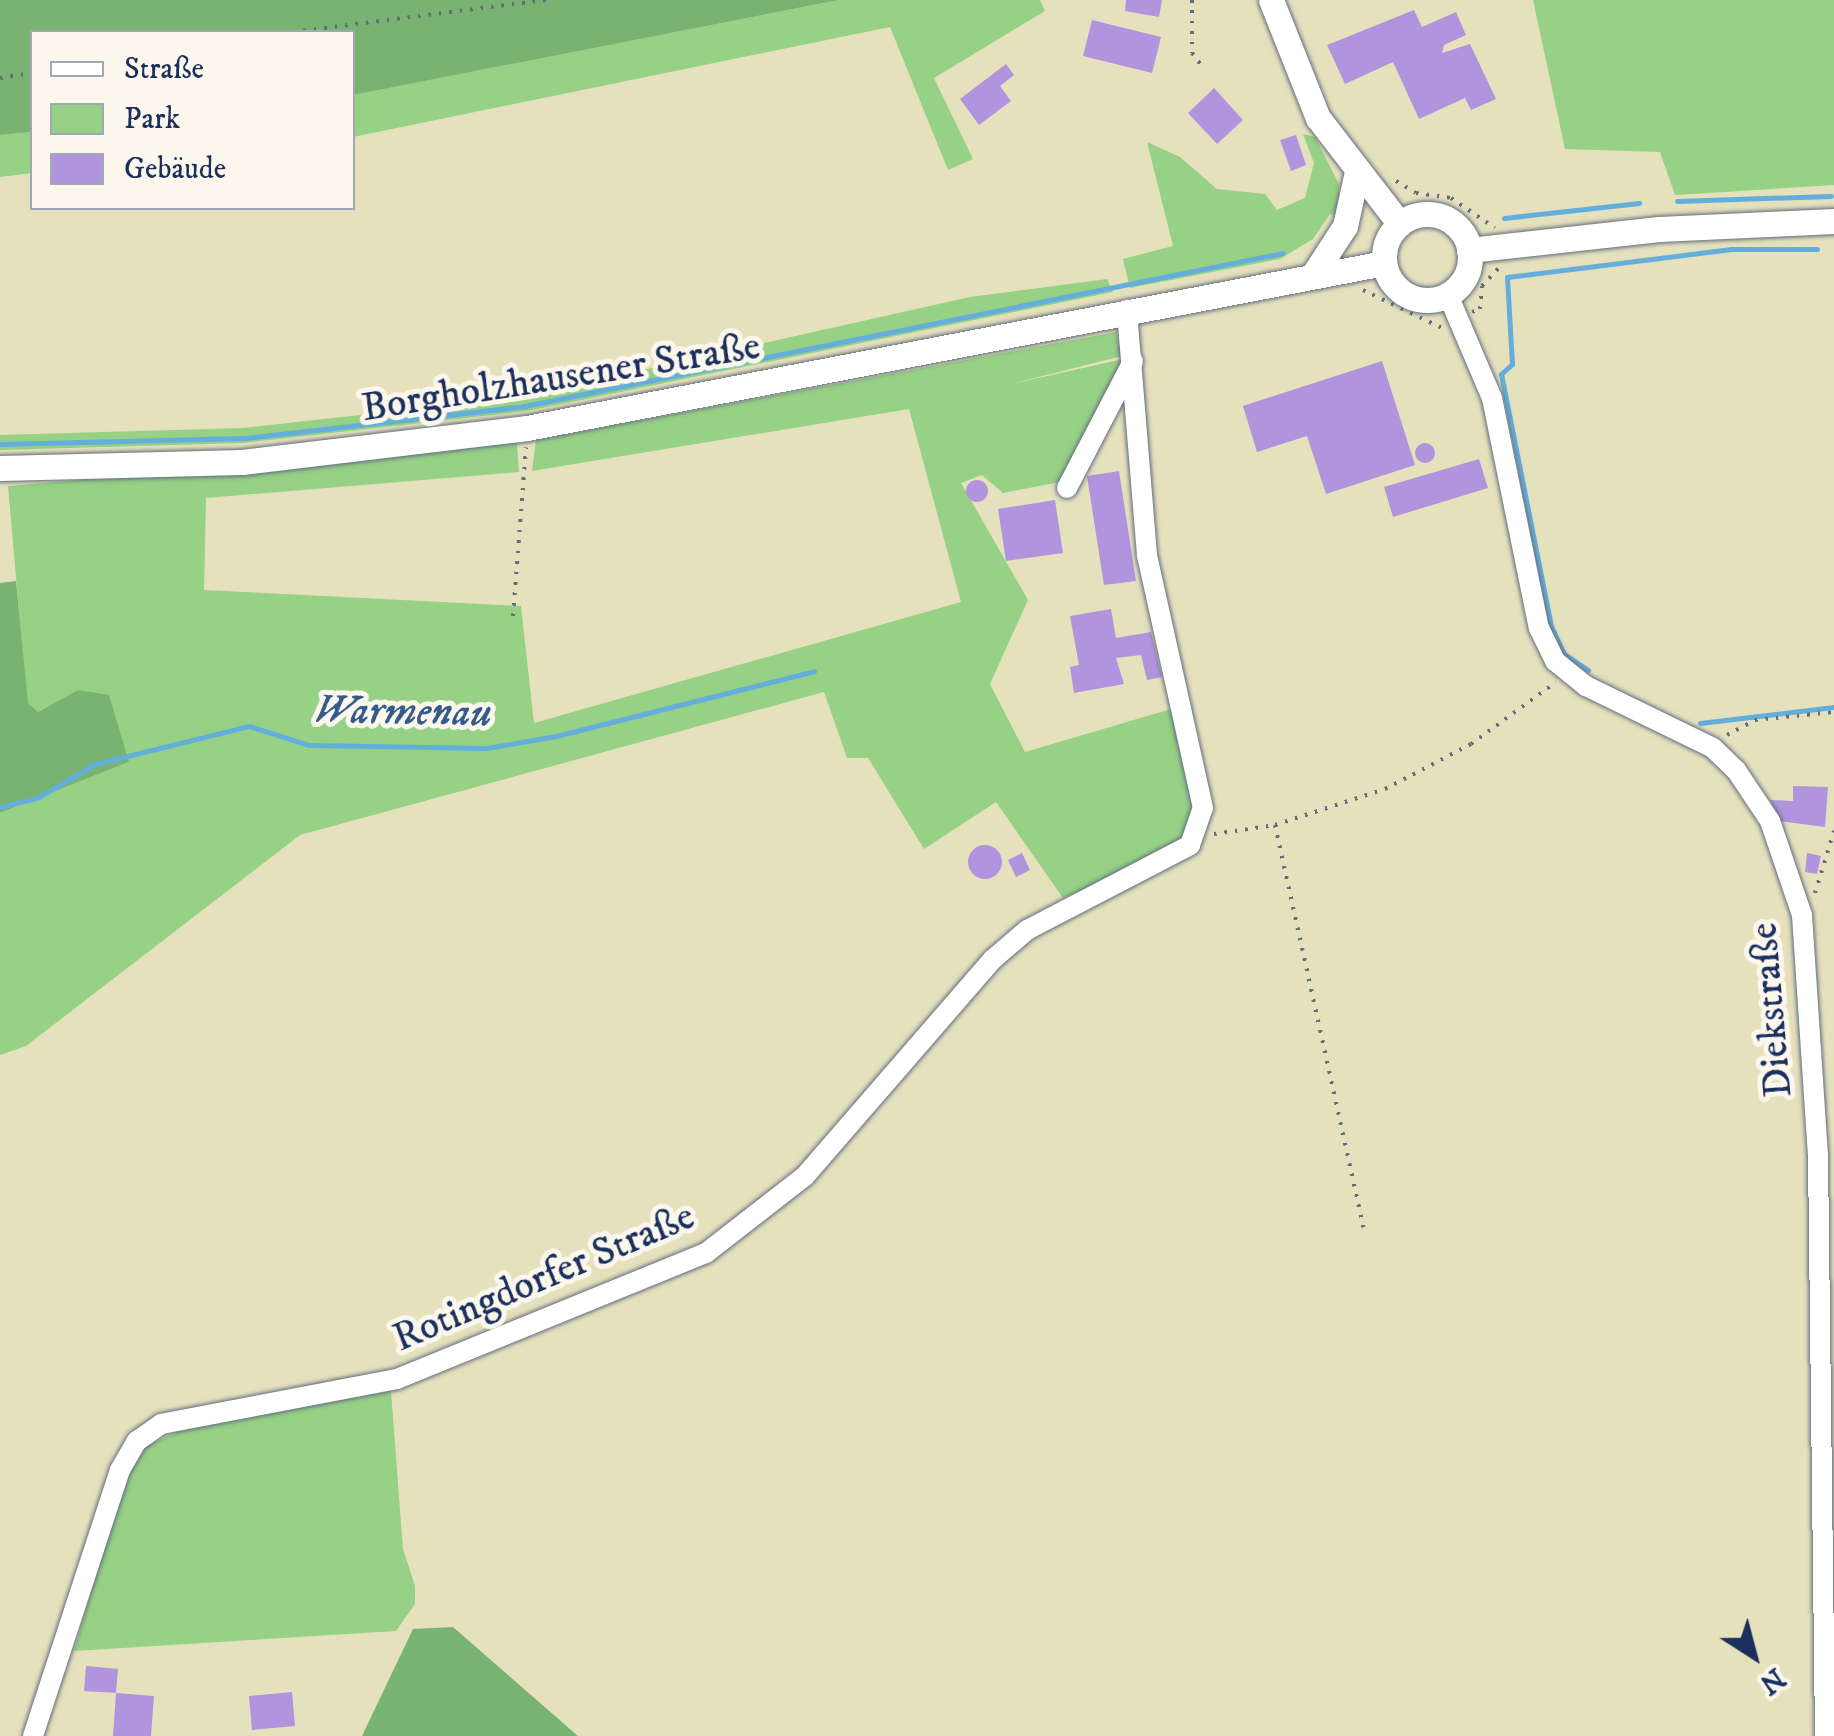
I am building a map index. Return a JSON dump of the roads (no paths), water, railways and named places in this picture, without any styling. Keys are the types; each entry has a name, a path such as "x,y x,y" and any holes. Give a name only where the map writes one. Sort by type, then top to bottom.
{"main road":[{"path":"1271,0 1303,88 1356,172 1400,224"},
{"path":"1313,275 1346,226 1356,172"},
{"path":"1420,215 1442,217 1460,230 1469,250 1466,276 1448,295 1408,296 1384,263 1400,224 1420,215"},
{"path":"1469,250 1834,222"},
{"name":"Borgholzhausener Straße","path":"0,468 242,462 526,428 1384,263"}],"street":[{"name":"Diekstraße","path":"1448,295 1492,398 1539,628 1564,673 1713,748 1751,786 1770,821 1802,915 1818,1156 1825,1736"},
{"path":"1067,488 1134,359 1127,310"},
{"name":"Rotingdorfer Straße","path":"33,1736 120,1470 137,1441 161,1424 397,1379 706,1253 805,1176 992,960 1027,930 1177,856 1200,831 1203,808 1147,555 1134,359"}],"waterway":[{"path":"1677,201 1831,196"},
{"path":"1504,218 1639,203"},
{"path":"1588,670 1564,654 1551,626 1501,374 1512,364 1507,277 1731,249 1817,249"},
{"path":"0,444 245,438 524,406 1283,253"},
{"name":"Warmenau","path":"0,807 37,798 95,764 249,726 309,745 487,748 556,736 814,671"},
{"path":"1700,723 1834,707"}]}
